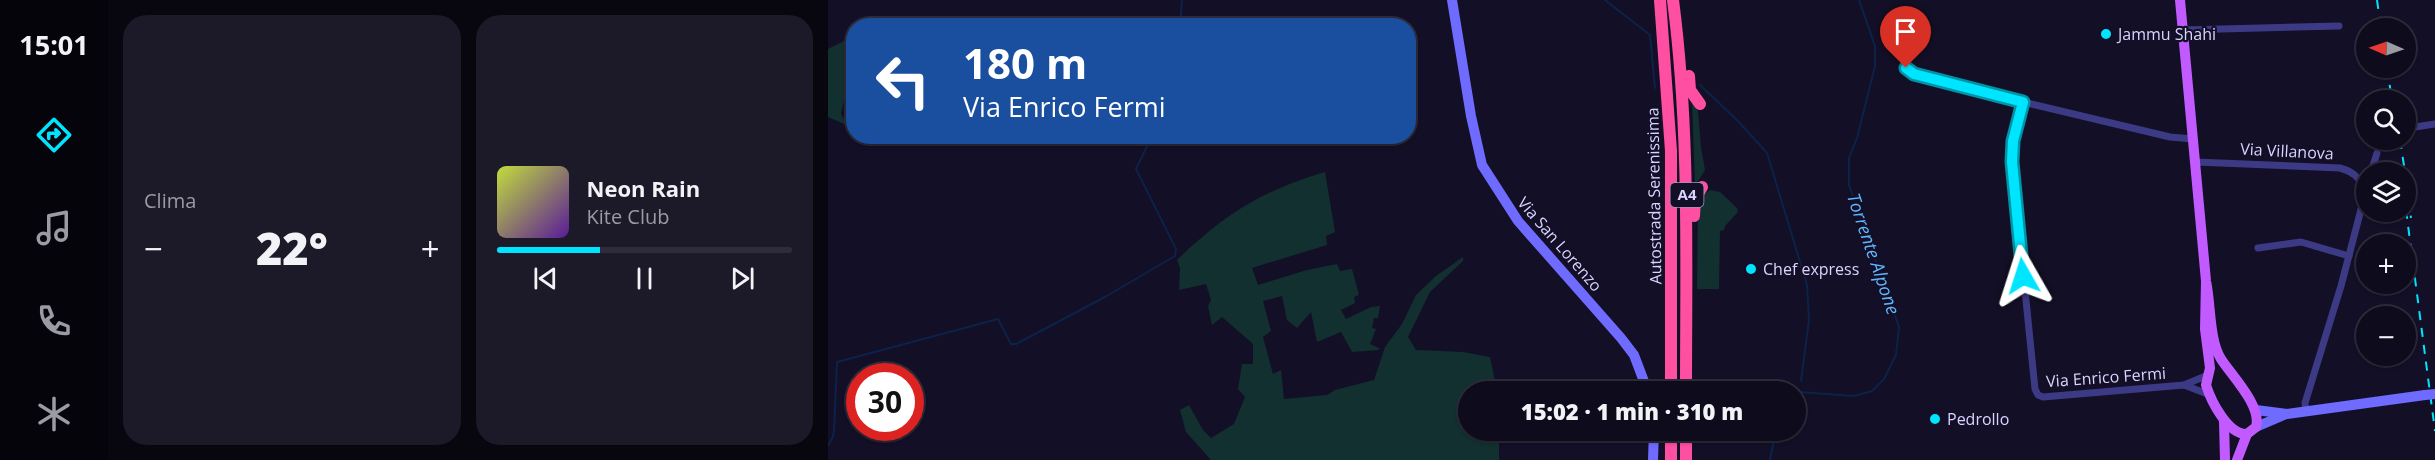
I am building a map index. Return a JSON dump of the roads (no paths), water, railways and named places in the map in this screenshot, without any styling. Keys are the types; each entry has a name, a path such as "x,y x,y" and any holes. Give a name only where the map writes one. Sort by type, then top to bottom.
{"highway":[{"name":"Autostrada Serenissima","path":"1660,0 1671,151 1671,381"},
{"name":"Autostrada Serenissima","path":"1674,0 1687,172 1686,381"},
{"path":"1678,36 1685,58 1690,90 1700,104"},
{"path":"1686,274 1692,244 1695,199 1702,187"},
{"path":"1671,441 1671,460"},
{"path":"1686,441 1686,460"}],"main road":[{"path":"2180,0 2206,281 2215,346 2256,410 2252,431 2237,460"},
{"path":"2206,281 2205,329 2210,360 2206,385 2233,431 2252,431"},
{"path":"2208,374 2217,368 2229,369"},
{"path":"2224,419 2225,460"}],"street":[{"name":"Via San Lorenzo","path":"1452,0 1470,116 1482,165 1518,221 1628,346 1646,381"},
{"path":"1902,17 1907,49 1906,68 1914,74 2170,137 2193,139"},
{"path":"2183,30 2338,26"},
{"name":"Via Enrico Fermi","path":"2023,102 2013,141 2012,162 2036,393 2043,397 2184,386 2208,374"},
{"path":"2416,127 2435,124"},
{"path":"2375,162 2378,153"},
{"name":"Via Villanova","path":"2195,162 2340,168 2356,175"},
{"name":"Via Villanova","path":"2306,412 2305,403 2358,222"},
{"path":"2258,248 2301,242 2349,256"},
{"name":"Via Enrico Fermi","path":"2184,386 2211,396"},
{"path":"2256,410 2287,414 2430,395"},
{"path":"2252,431 2287,414"},
{"path":"1653,460 1654,441"}],"waterway":[{"path":"1181,18 1182,0"},
{"path":"1605,0 1650,35 1655,88"},
{"name":"Torrente Alpone","path":"1806,392 1854,396 1872,391 1884,379 1896,355 1899,327 1849,185 1849,158 1857,138 1875,66 1875,46 1859,0"},
{"path":"1700,85 1738,121 1767,153 1807,285 1809,320 1801,381"},
{"path":"828,445 834,430 837,362 998,319 1011,344 1016,344 1105,297 1175,256 1176,249 1136,169 1148,144"},
{"name":"Torrente Alpone","path":"1770,460 1774,441"}],"railway":[{"path":"2377,0 2380,18"},
{"path":"2389,78 2390,90"},
{"path":"2402,150 2403,162"},
{"path":"2408,222 2435,431"}],"place":[{"name":"Jammu Shahi","path":"2106,34"},
{"name":"Chef express","path":"1751,269"},
{"name":"Pedrollo","path":"1935,419"}]}
